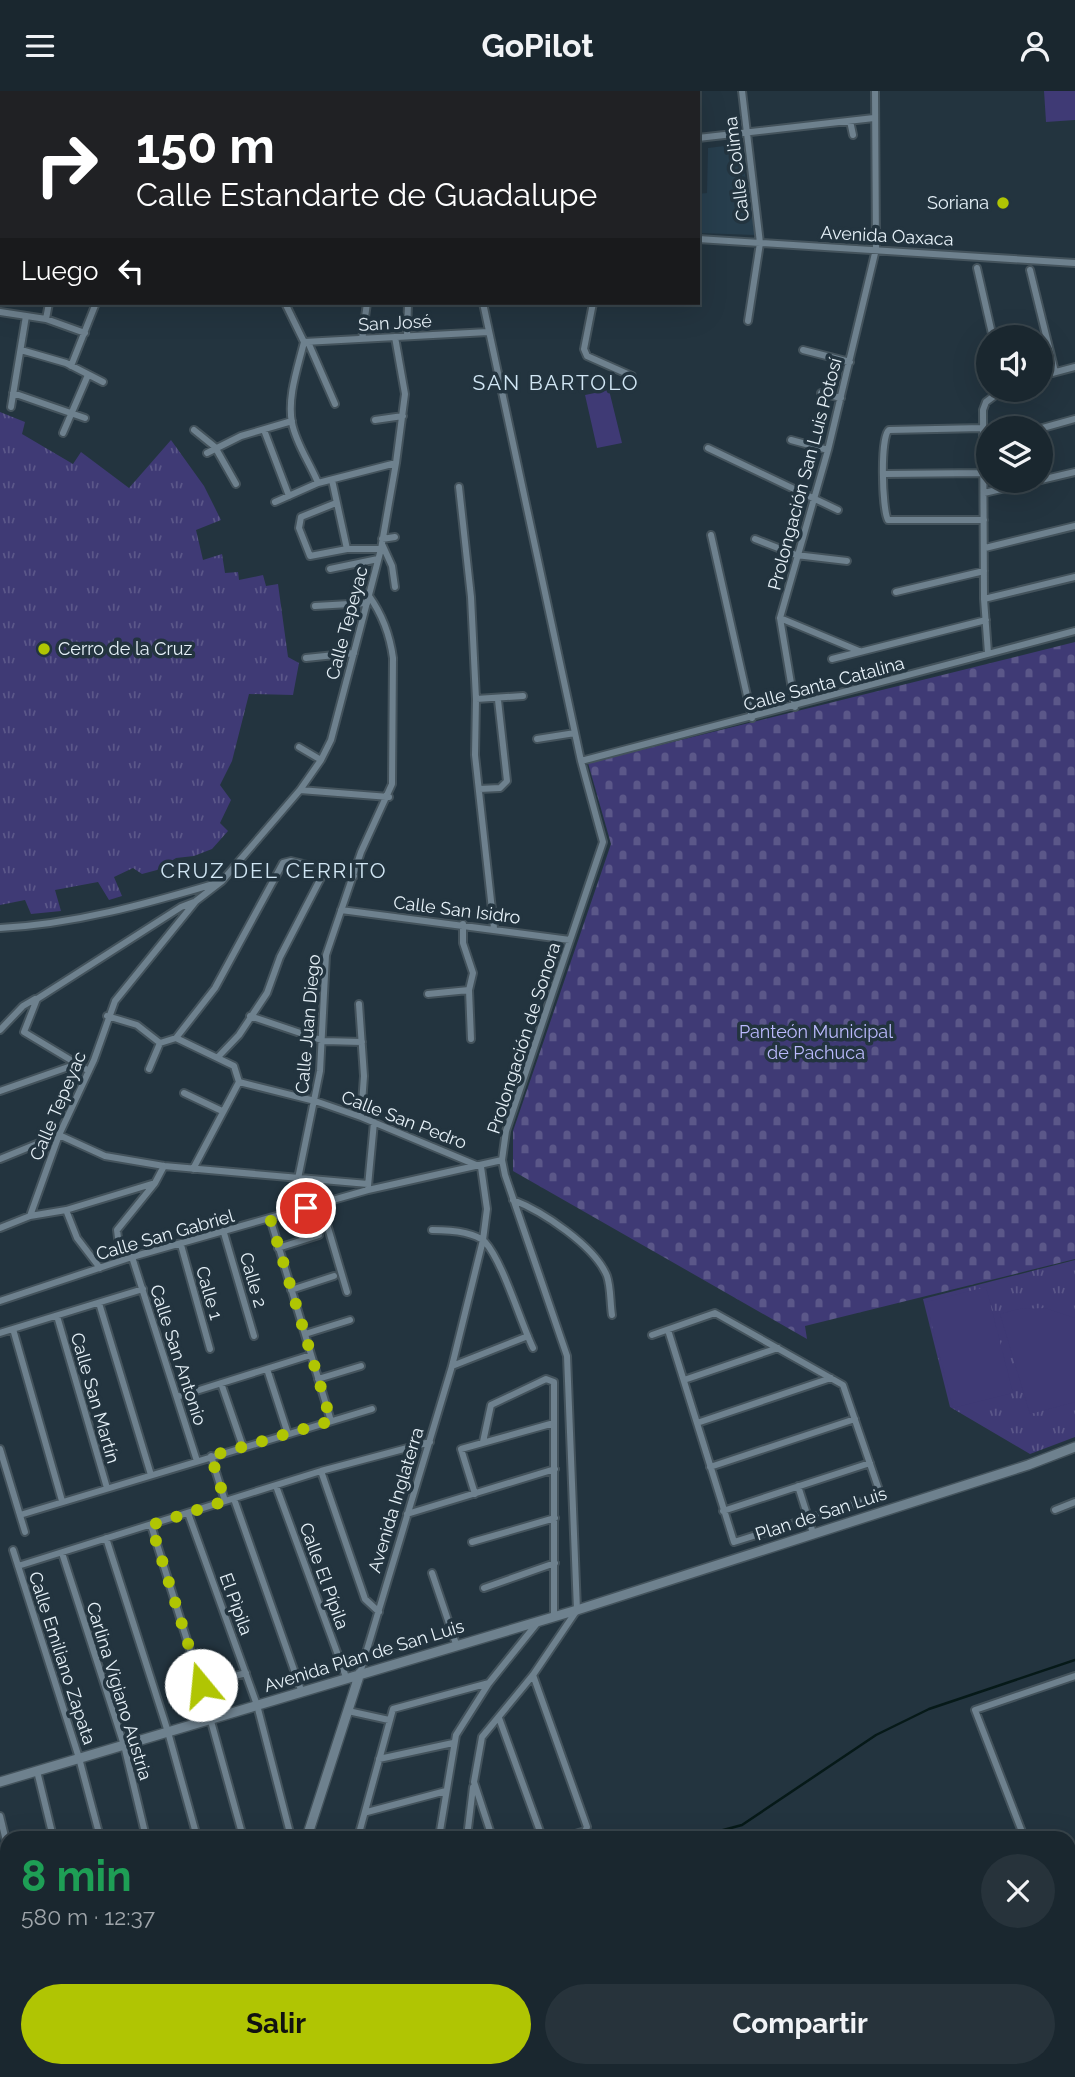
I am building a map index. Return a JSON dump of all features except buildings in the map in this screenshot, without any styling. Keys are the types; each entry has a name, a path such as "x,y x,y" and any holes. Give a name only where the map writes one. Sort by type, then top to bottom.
{"street":[{"name":"Calle Colima","path":"742,91 760,243 748,321"},
{"name":"Prolongación San Luis Potosí","path":"794,707 780,618 812,498 828,450 876,249 875,91"},
{"path":"700,138 874,118"},
{"path":"850,121 853,135"},
{"name":"Avenida Oaxaca","path":"700,239 1075,263"},
{"path":"977,268 990,325"},
{"path":"1030,270 1055,372 1075,367"},
{"path":"46,319 49,305"},
{"path":"71,366 95,305"},
{"path":"286,305 335,404"},
{"path":"362,339 368,305"},
{"name":"Calle Tepeyac","path":"30,1216 59,1135 89,1071 107,1016 115,1001 196,901 222,881 300,790 331,740 378,559 396,463 405,394 402,336 408,305"},
{"name":"Prolongación de Sonora","path":"483,305 581,761 603,842 506,1131 502,1160 513,1200 568,1356 577,1610"},
{"path":"593,305 584,349 587,356 632,376"},
{"path":"0,312 46,319 85,333"},
{"path":"11,407 26,316"},
{"name":"San José","path":"306,342 488,332"},
{"path":"306,342 293,389 292,421 299,446 318,483"},
{"path":"21,350 71,366 103,382"},
{"path":"803,350 850,362"},
{"path":"63,432 88,375"},
{"path":"13,393 85,418"},
{"path":"821,393 841,398"},
{"path":"375,420 403,416"},
{"path":"1053,425 1075,419"},
{"path":"207,453 215,447 292,421"},
{"path":"976,428 885,432 884,474 888,520 984,520"},
{"path":"194,430 215,447 236,484"},
{"path":"264,431 289,496"},
{"path":"791,440 828,450"},
{"path":"708,448 838,510"},
{"path":"275,502 318,483 396,463"},
{"path":"1053,477 1075,472"},
{"path":"884,474 976,473"},
{"path":"332,480 347,549"},
{"path":"459,487 471,597 476,699 473,730 492,928"},
{"path":"984,493 984,599 988,653"},
{"path":"336,503 301,517 299,529 310,556 381,544 395,537"},
{"path":"985,548 1075,526"},
{"path":"711,535 751,718"},
{"path":"755,539 796,555 847,561"},
{"path":"381,544 392,566 395,587"},
{"path":"330,569 378,559"},
{"path":"896,592 984,571"},
{"path":"984,599 1075,577"},
{"path":"315,606 368,600"},
{"name":"Calle Juan Diego","path":"291,1213 315,1101 324,1041 326,955 361,852 389,797 392,784 393,658 386,631 368,600"},
{"path":"780,618 860,651"},
{"path":"832,659 986,620"},
{"name":"Calle Santa Catalina","path":"581,761 1075,632"},
{"path":"306,658 354,653"},
{"path":"476,699 523,697"},
{"path":"479,789 505,785 498,700"},
{"path":"537,739 576,733"},
{"path":"299,747 321,760"},
{"path":"300,790 389,797"},
{"path":"159,1043 176,1038 215,988 283,863 291,861 354,876"},
{"path":"218,1057 267,993 280,957 325,870"},
{"path":"0,928 59,923 108,913 222,881"},
{"path":"0,1030 23,1006 181,907 196,901"},
{"name":"Calle San Isidro","path":"341,910 481,926 570,940"},
{"path":"463,924 463,943 473,973 469,990 471,1039"},
{"path":"428,994 469,990"},
{"path":"37,999 24,1032 89,1071"},
{"path":"359,1005 364,1076 361,1117"},
{"path":"107,1016 137,1025 159,1043"},
{"path":"250,1016 324,1041 362,1042"},
{"path":"176,1038 234,1066 239,1082 193,1169"},
{"path":"149,1069 159,1043"},
{"path":"0,1091 77,1064"},
{"name":"Calle San Pedro","path":"239,1082 315,1101 361,1117 481,1167"},
{"path":"184,1093 222,1111"},
{"path":"0,1159 59,1135 105,1156 164,1166 368,1187 374,1122"},
{"name":"Calle San Gabriel","path":"0,1301 132,1257 225,1233 368,1187 481,1167 502,1160"},
{"path":"0,1228 30,1216 66,1210 155,1182 164,1166"},
{"name":"Avenida Inglaterra","path":"309,1831 379,1612 452,1366 483,1240 487,1209 481,1167"},
{"name":"Calle San Antonio","path":"155,1182 117,1230 118,1238 132,1257 197,1461"},
{"path":"513,1200 570,1234 598,1261 608,1278 612,1315"},
{"path":"321,1204 347,1292"},
{"path":"66,1210 77,1238 100,1268"},
{"path":"270,1218 331,1421"},
{"path":"432,1230 452,1230 483,1240 493,1255 533,1348"},
{"name":"Calle 2","path":"225,1233 254,1336"},
{"path":"278,1248 319,1234"},
{"name":"Calle 1","path":"181,1245 210,1349"},
{"path":"291,1290 334,1276"},
{"path":"0,1333 143,1289"},
{"path":"99,1303 151,1475"},
{"path":"652,1335 715,1313 843,1385 881,1496 809,1521 734,1542 668,1330"},
{"name":"Calle San Martín","path":"57,1315 107,1488"},
{"path":"305,1334 350,1320"},
{"path":"13,1329 62,1501"},
{"path":"452,1366 528,1336"},
{"path":"684,1380 778,1348"},
{"path":"177,1397 311,1355"},
{"path":"318,1379 361,1366"},
{"path":"267,1369 288,1434"},
{"path":"697,1423 832,1378"},
{"path":"483,1442 491,1405 551,1379 554,1382 554,1617"},
{"path":"221,1383 243,1447"},
{"path":"20,1515 372,1409"},
{"path":"710,1467 855,1419"},
{"path":"475,1494 461,1449 554,1423"},
{"path":"18,1566 321,1471 430,1441"},
{"name":"Plan de San Luis","path":"577,1610 1028,1465 1075,1447"},
{"path":"0,1449 25,1532"},
{"path":"211,1456 225,1501"},
{"path":"723,1511 870,1462"},
{"path":"407,1514 555,1469"},
{"path":"321,1471 366,1599 379,1612"},
{"name":"Calle El Pípila","path":"276,1486 346,1677"},
{"path":"798,1486 813,1534"},
{"path":"234,1499 301,1690"},
{"path":"1055,1510 1075,1503"},
{"name":"El Pìpila","path":"188,1513 257,1705 289,1831"},
{"path":"472,1542 555,1518"},
{"path":"151,1525 201,1685 241,1831"},
{"path":"106,1538 168,1732 195,1831"},
{"name":"Calle Emiliano Zapata","path":"13,1550 79,1759 98,1831"},
{"name":"Carlina Vigiano Austria","path":"62,1553 124,1745 145,1831"},
{"path":"484,1588 555,1563"},
{"path":"432,1573 456,1644"},
{"path":"468,1831 482,1737 533,1675 577,1610"},
{"name":"Avenida Plan de San Luis","path":"0,1782 301,1690 577,1610"},
{"path":"440,1831 453,1743 489,1683 539,1621"},
{"path":"201,1685 246,1673"},
{"path":"533,1675 587,1829 582,1831"},
{"path":"1022,1831 974,1714 975,1710 1075,1676"},
{"path":"360,1831 393,1709 489,1683"},
{"path":"348,1711 389,1720"},
{"path":"499,1718 540,1831"},
{"path":"379,1759 453,1743"},
{"path":"37,1771 52,1831"},
{"path":"474,1782 490,1831"},
{"path":"367,1812 446,1791"}],"shaded area":[{"path":"740,144 755,235 700,233 700,194 707,193 708,148"}],"green space":[{"path":"1044,91 1075,91 1075,120 1046,122"},
{"path":"609,390 622,443 597,448 585,395"},
{"path":"0,412 25,422 22,434 73,464 81,452 129,488 171,440 204,486 221,520 196,530 203,560 222,554 225,573 238,572 239,580 263,575 266,586 278,584 288,657 299,663 293,695 249,694 232,761 220,785 231,800 220,823 228,831 212,849 194,856 176,858 157,870 142,874 133,868 114,877 122,896 109,900 98,882 55,890 61,911 31,914 25,900 0,905"},
{"name":"Panteón Municipal de Pachuca","path":"1075,642 1075,1259 805,1326 807,1339 513,1171 513,1131 611,844 588,763"},
{"path":"1075,1260 1075,1437 1030,1454 950,1407 923,1299"},
{"path":"986,1287 1013,1393 953,1408 926,1302"},
{"path":"1045,1308 1075,1318 1075,1402 1030,1414 1000,1314 1019,1309"}],"waterway":[{"path":"720,1831 742,1825 876,1735 929,1709 1075,1660"}],"place":[{"name":"Soriana","path":"1003,203"},
{"name":"Cerro de la Cruz","path":"44,649"}],"district":[{"name":"SAN BARTOLO","path":"556,383"},
{"name":"CRUZ DEL CERRITO","path":"274,871"}],"route":[{"path":"201,1685 151,1525 225,1501 211,1456 331,1421 270,1218 306,1208"}]}
